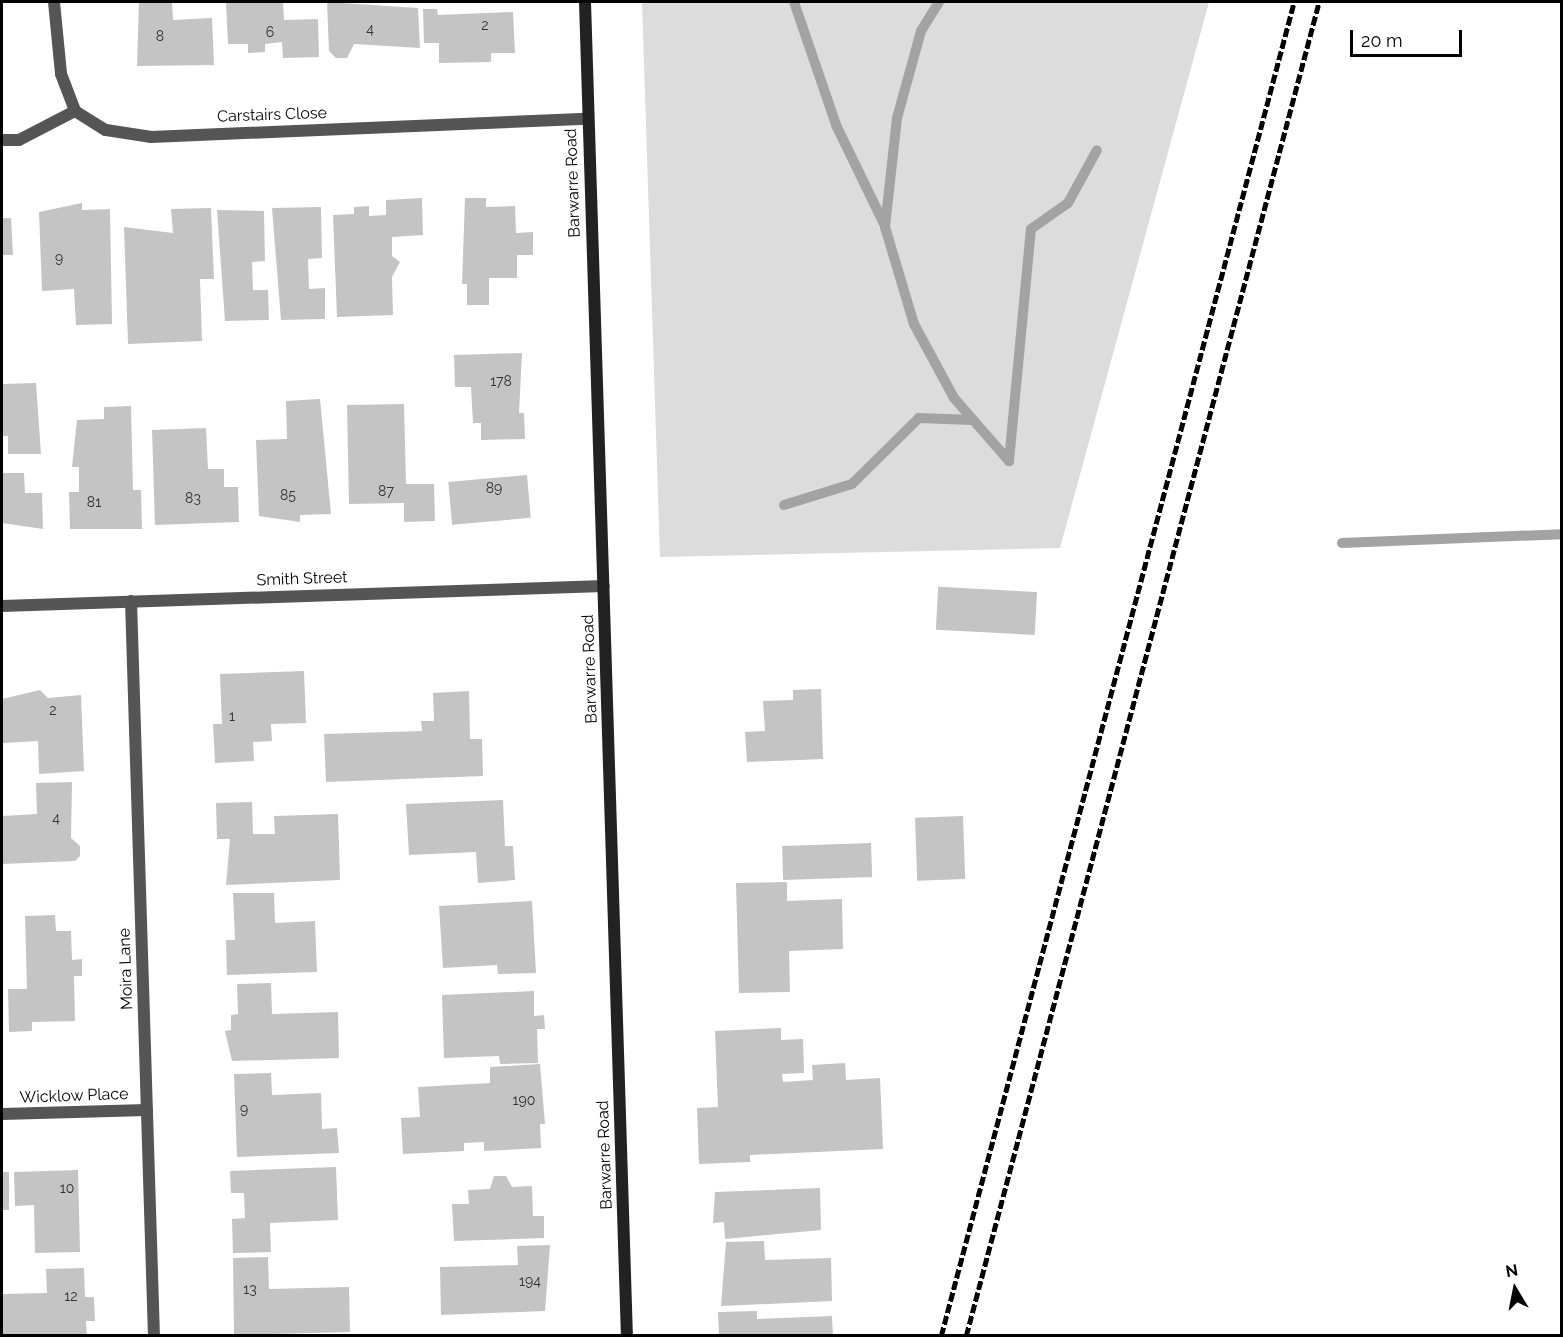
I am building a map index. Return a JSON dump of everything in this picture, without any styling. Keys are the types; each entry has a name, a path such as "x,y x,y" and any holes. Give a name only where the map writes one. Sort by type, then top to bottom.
{"street":[{"path":"2,140 19,140 75,111 62,74 54,2"},
{"name":"Barwarre Road","path":"585,2 627,1335"},
{"name":"Carstairs Close","path":"75,111 106,130 151,137 587,119"},
{"name":"Smith Street","path":"2,606 604,586"},
{"name":"Moira Lane","path":"131,601 154,1335"},
{"name":"Wicklow Place","path":"2,1114 147,1110"}],"shaded area":[{"path":"642,2 1209,2 1060,548 660,557"}],"building":[{"path":"139,2 172,2 173,20 212,18 214,65 137,66"},
{"path":"226,2 283,2 284,20 318,19 319,57 283,58 282,42 265,44 265,52 248,53 248,44 228,44"},
{"path":"327,2 418,8 420,48 354,44 347,58 336,58 329,51"},
{"path":"423,9 437,9 438,15 513,12 515,53 491,53 491,62 439,63 439,43 424,43"},
{"path":"422,198 423,235 392,237 392,256 400,262 392,277 393,315 337,317 333,215 354,214 354,207 369,206 369,216 386,215 386,200"},
{"path":"465,198 486,198 486,207 515,206 516,233 533,232 533,255 517,255 517,278 489,278 489,305 467,305 467,284 462,284"},
{"path":"82,203 82,210 110,209 112,324 76,325 74,289 42,291 39,212"},
{"path":"321,207 322,258 308,259 309,289 325,288 325,319 281,320 272,208"},
{"path":"211,208 214,279 200,279 202,341 128,344 124,227 173,233 171,209"},
{"path":"217,210 264,211 265,261 252,262 253,290 268,290 269,320 225,321"},
{"path":"2,218 11,218 13,255 2,255"},
{"path":"522,353 519,413 524,413 525,439 481,440 481,423 473,423 471,387 455,387 454,355"},
{"path":"36,383 41,454 8,454 8,436 2,436 2,384"},
{"path":"320,399 331,514 300,515 300,522 259,516 256,440 287,439 286,401"},
{"path":"404,404 406,484 434,484 435,521 404,522 404,503 349,504 347,405"},
{"path":"131,406 133,490 141,490 142,529 70,529 69,492 79,492 79,467 72,467 77,420 104,419 104,407"},
{"path":"206,428 208,469 224,469 224,487 238,487 239,522 155,525 152,430"},
{"path":"2,473 24,473 25,493 42,493 43,529 2,523"},
{"path":"527,475 531,518 452,525 448,482"},
{"path":"938,587 1037,592 1035,635 936,630"},
{"path":"304,671 306,723 271,724 272,741 253,742 254,761 215,763 213,724 222,724 220,674"},
{"path":"821,689 823,759 747,762 745,732 765,731 763,701 793,700 793,690"},
{"path":"40,690 48,698 81,695 84,771 39,774 38,741 3,743 2,699"},
{"path":"469,691 470,739 482,739 483,776 326,782 324,734 422,731 421,721 434,721 433,693"},
{"path":"72,782 71,838 80,846 80,856 75,861 2,864 2,816 37,814 36,783"},
{"path":"503,800 505,846 513,846 515,880 478,883 476,852 409,855 406,804"},
{"path":"252,802 253,834 275,834 274,816 338,814 340,880 226,885 230,839 217,839 216,803"},
{"path":"963,816 965,879 917,881 915,818"},
{"path":"871,843 872,877 783,880 782,846"},
{"path":"787,882 787,901 842,899 843,949 789,951 790,992 739,993 736,883"},
{"path":"233,893 274,893 275,923 315,921 317,972 227,975 226,940 235,940"},
{"path":"532,901 536,973 498,974 497,965 443,968 439,906"},
{"path":"55,915 56,931 71,931 72,960 82,959 82,976 74,976 75,1021 32,1022 32,1031 9,1032 8,989 27,989 25,916"},
{"path":"271,983 272,1014 338,1012 339,1058 232,1061 225,1031 231,1030 231,1015 238,1014 237,984"},
{"path":"534,991 534,1016 544,1015 545,1029 537,1029 538,1063 500,1064 499,1056 444,1058 442,995"},
{"path":"781,1028 781,1040 803,1039 804,1073 782,1074 783,1082 813,1080 812,1065 845,1063 846,1080 880,1078 883,1149 750,1155 750,1162 699,1164 697,1108 718,1107 715,1031"},
{"path":"540,1064 545,1124 540,1124 541,1148 484,1151 484,1142 464,1143 464,1151 403,1154 401,1118 420,1117 418,1087 490,1083 490,1067"},
{"path":"271,1073 272,1095 321,1093 322,1129 337,1128 339,1153 237,1157 234,1074"},
{"path":"336,1167 338,1220 270,1223 271,1252 233,1253 232,1219 245,1218 244,1193 231,1193 230,1171"},
{"path":"78,1170 80,1252 35,1253 34,1205 15,1206 14,1172"},
{"path":"2,1172 9,1172 9,1210 2,1210"},
{"path":"494,1176 506,1176 512,1187 532,1186 533,1216 544,1216 544,1238 454,1241 452,1204 469,1204 468,1190 490,1189"},
{"path":"820,1188 821,1230 725,1239 724,1222 713,1223 715,1192"},
{"path":"764,1241 765,1260 831,1258 832,1301 721,1306 726,1242"},
{"path":"550,1245 545,1311 441,1315 440,1267 518,1265 517,1246"},
{"path":"268,1257 269,1289 349,1287 350,1332 234,1335 233,1258"},
{"path":"84,1268 85,1297 94,1297 95,1321 86,1321 87,1336 2,1336 2,1294 47,1293 46,1269"},
{"path":"757,1311 757,1319 832,1316 833,1336 719,1336 718,1312"}],"waterway":[{"path":"794,2 836,125 885,226"},
{"path":"939,2 921,31 897,118 885,227 914,324 954,398 1009,461"},
{"path":"1009,461 1031,229 1068,203 1097,150"},
{"path":"784,505 852,484 919,418 972,420"},
{"path":"1342,543 1562,534"}],"railway":[{"path":"941,1336 1294,2"},
{"path":"966,1336 1319,2"}]}
